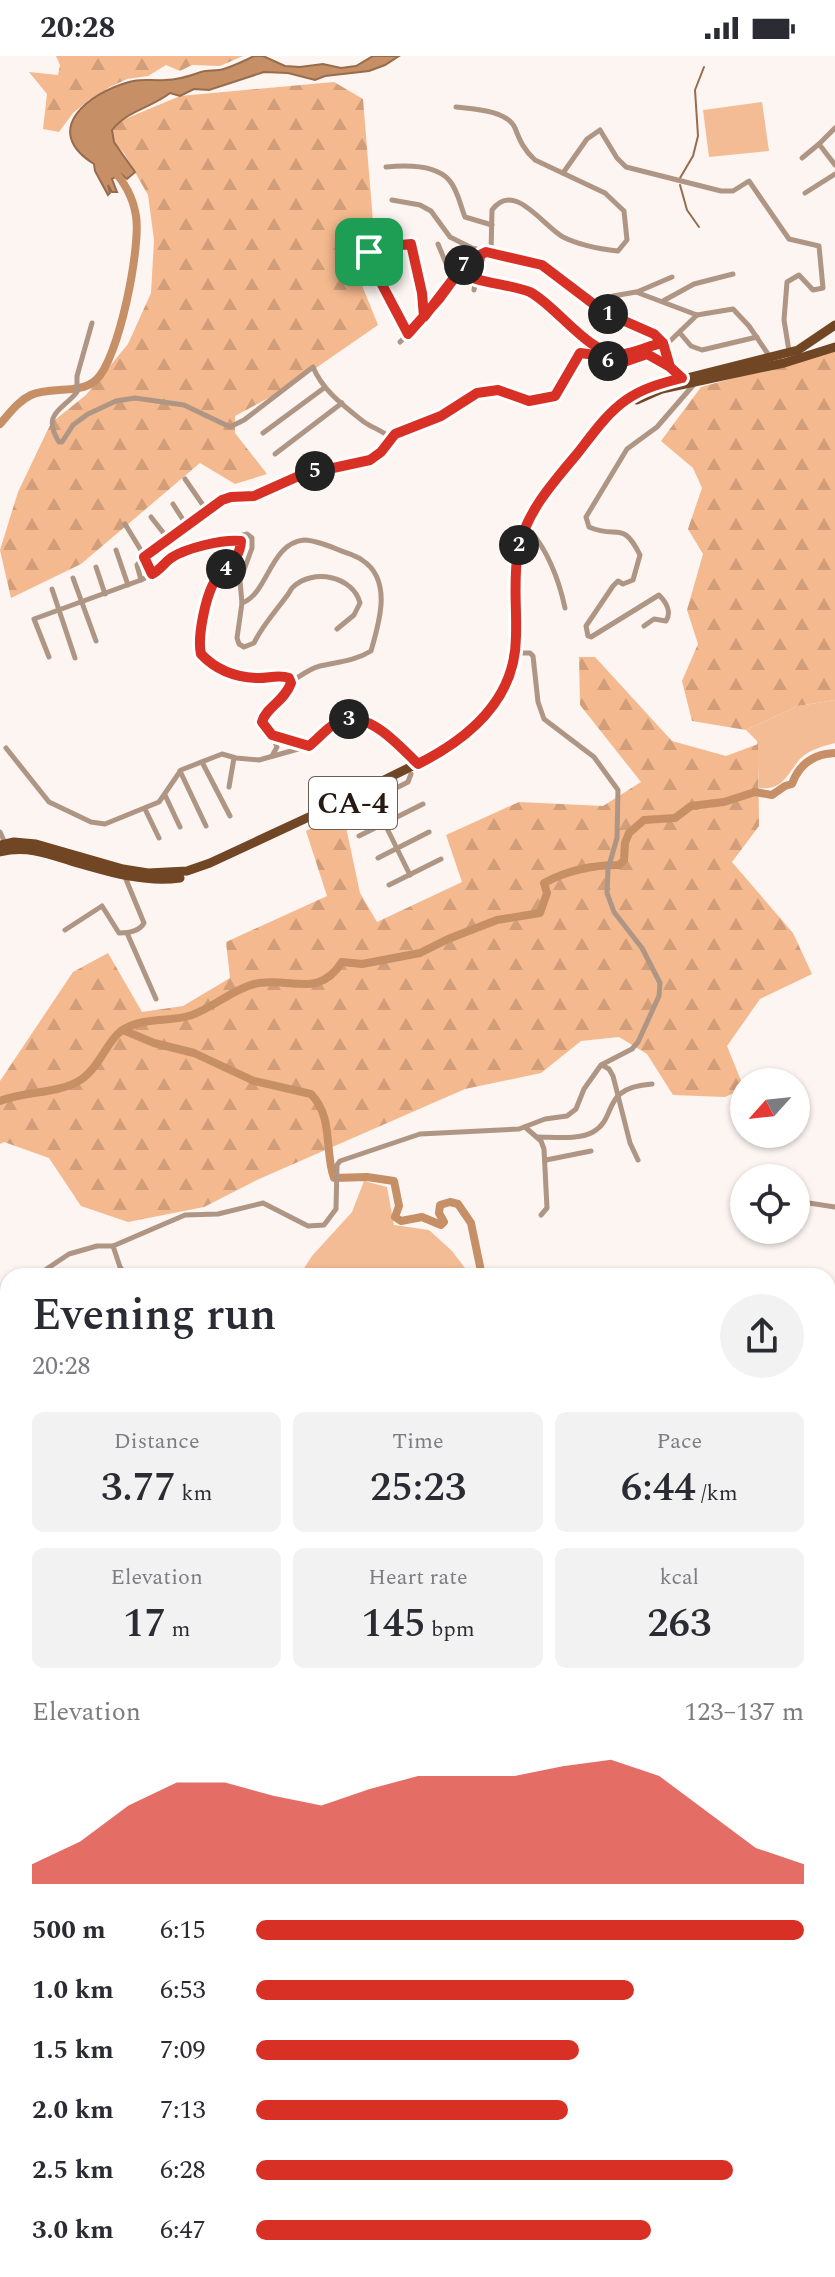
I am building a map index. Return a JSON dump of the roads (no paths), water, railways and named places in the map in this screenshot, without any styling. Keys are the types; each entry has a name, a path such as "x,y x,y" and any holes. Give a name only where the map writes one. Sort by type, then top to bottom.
{"main road":[{"name":"CA-4","path":"519,619 515,573 519,547 530,516 542,496 612,410 643,390 807,346 835,325"},
{"name":"CA-4","path":"2,847 70,857 123,873 165,880 204,872 346,806 462,746 493,717 514,680 521,653 522,565 530,530 556,486 600,432 621,410 654,392 784,363 835,347"},
{"name":"CA-4","path":"123,873 172,873 195,869 334,806 460,741 490,711 510,674 519,641"}],"street":[{"path":"400,342 424,317 466,262 488,252 492,210 503,200 510,199 543,217 553,231 566,238 618,251 627,240 628,226 624,211 605,193 535,160 506,118 456,107"},
{"path":"802,158 835,128"},
{"path":"563,173 587,139 600,130 626,167 721,191 733,191 749,181 789,239 819,246 823,288 813,290 799,275 787,282 784,320 789,352"},
{"path":"819,144 835,165"},
{"path":"386,167 414,165 441,173 456,191 465,217 492,225"},
{"path":"805,193 835,174"},
{"path":"392,200 420,205 431,211 450,237 488,252 542,265 604,312 654,334 663,343 670,367"},
{"path":"408,334 367,256 369,252 381,247 411,244 424,317"},
{"path":"438,244 452,279"},
{"path":"474,290 480,257"},
{"path":"662,301 694,284 733,274"},
{"path":"604,312 613,296 636,292 672,277"},
{"path":"476,279 532,293 583,338 620,355 669,342 697,315"},
{"path":"636,292 697,315 733,309 771,358"},
{"path":"92,323 77,376 77,392 53,415 53,428 59,442 80,419 116,401 135,398 184,405 230,427 244,420 313,367 324,388 366,423 380,428 391,438"},
{"path":"680,333 691,346 702,350 757,337"},
{"path":"141,580 137,565 144,557 231,497 254,496 301,475 370,460 395,434 441,416 477,393 498,390 529,401 555,396 580,353 596,355 618,364 647,354 682,378"},
{"path":"644,626 654,619 666,621 668,617 667,607 659,595 619,618 605,630 588,636 586,626 613,586 618,581 623,584 633,580 640,555 629,535 617,531 600,532 589,527 586,517 627,449 657,427 697,381"},
{"path":"263,433 324,388"},
{"path":"275,454 342,403"},
{"path":"185,479 207,511"},
{"path":"173,504 187,526"},
{"path":"151,517 169,540"},
{"path":"125,524 152,574"},
{"path":"530,530 540,541 560,583 565,608"},
{"path":"291,682 284,676 257,678 229,673 206,660 200,650 200,634 211,589 215,580 236,559 243,535 252,538 252,548 240,581 239,644 244,647 254,643 292,587 330,576 340,579 353,590 360,603 354,615 337,629"},
{"path":"242,603 254,596 272,563 287,545 307,540 363,560 379,586 382,606 371,651 362,657 318,666 291,682 281,702 264,715 262,722 277,747 271,757"},
{"path":"49,657 34,619 141,580 161,570 169,559 182,553 222,541 241,541"},
{"path":"116,550 128,585"},
{"path":"96,567 105,594"},
{"path":"73,578 96,641"},
{"path":"52,589 75,658"},
{"path":"48,1268 69,1254 97,1246 113,1246 185,1215 218,1214 263,1203 308,1226 324,1225 336,1209 340,1161 420,1134 525,1127 573,1112 601,1065 634,1048 660,991 660,983 642,948 612,909 607,888 610,859 617,838 618,790 594,757 544,719 538,702 533,656 521,653"},
{"path":"6,748 42,797 91,822 105,824 159,802 180,771 222,754 259,760 309,746 332,725 349,719 376,727 418,764"},
{"path":"272,735 309,746"},
{"path":"229,787 234,758"},
{"path":"202,762 230,816"},
{"path":"180,771 206,826"},
{"path":"346,806 373,800 408,782 411,774"},
{"path":"164,795 180,827"},
{"path":"373,800 410,875"},
{"path":"359,836 423,804"},
{"path":"145,809 159,838"},
{"path":"0,832 2,847"},
{"path":"378,858 429,832"},
{"path":"389,885 441,859"},
{"path":"65,930 102,906 119,933 141,928 144,923 123,873"},
{"path":"127,933 156,999"},
{"path":"601,1065 609,1069 630,1143 638,1160"},
{"path":"537,1137 591,1133 602,1124 618,1094 652,1084"},
{"path":"525,1127 541,1141 546,1160 547,1208 541,1215"},
{"path":"546,1160 591,1151"},
{"path":"810,1203 835,1207"},
{"path":"113,1246 121,1268"}],"waterway":[{"path":"680,178 693,156 698,136 695,90 704,67"},
{"path":"0,424 31,395 89,385 105,368 113,350 132,276 137,231 130,196 111,168"},
{"path":"680,185 687,210 699,227"},
{"path":"0,1101 59,1089 77,1082 91,1071 116,1036 129,1026 192,1015 259,983 315,983 324,980 342,962 362,964 420,953 497,920 540,913 547,893 544,883 580,869 619,865 624,860 629,833 644,820 675,818 691,806 724,802 755,792 772,795 792,784 808,761 835,753"},
{"path":"123,1030 154,1043 194,1053 254,1081 311,1094 323,1113 334,1178 367,1177 394,1181 399,1206 395,1217 401,1221 422,1217 441,1225 444,1222 439,1213 440,1205 450,1202 458,1204 471,1223 480,1268"}]}
